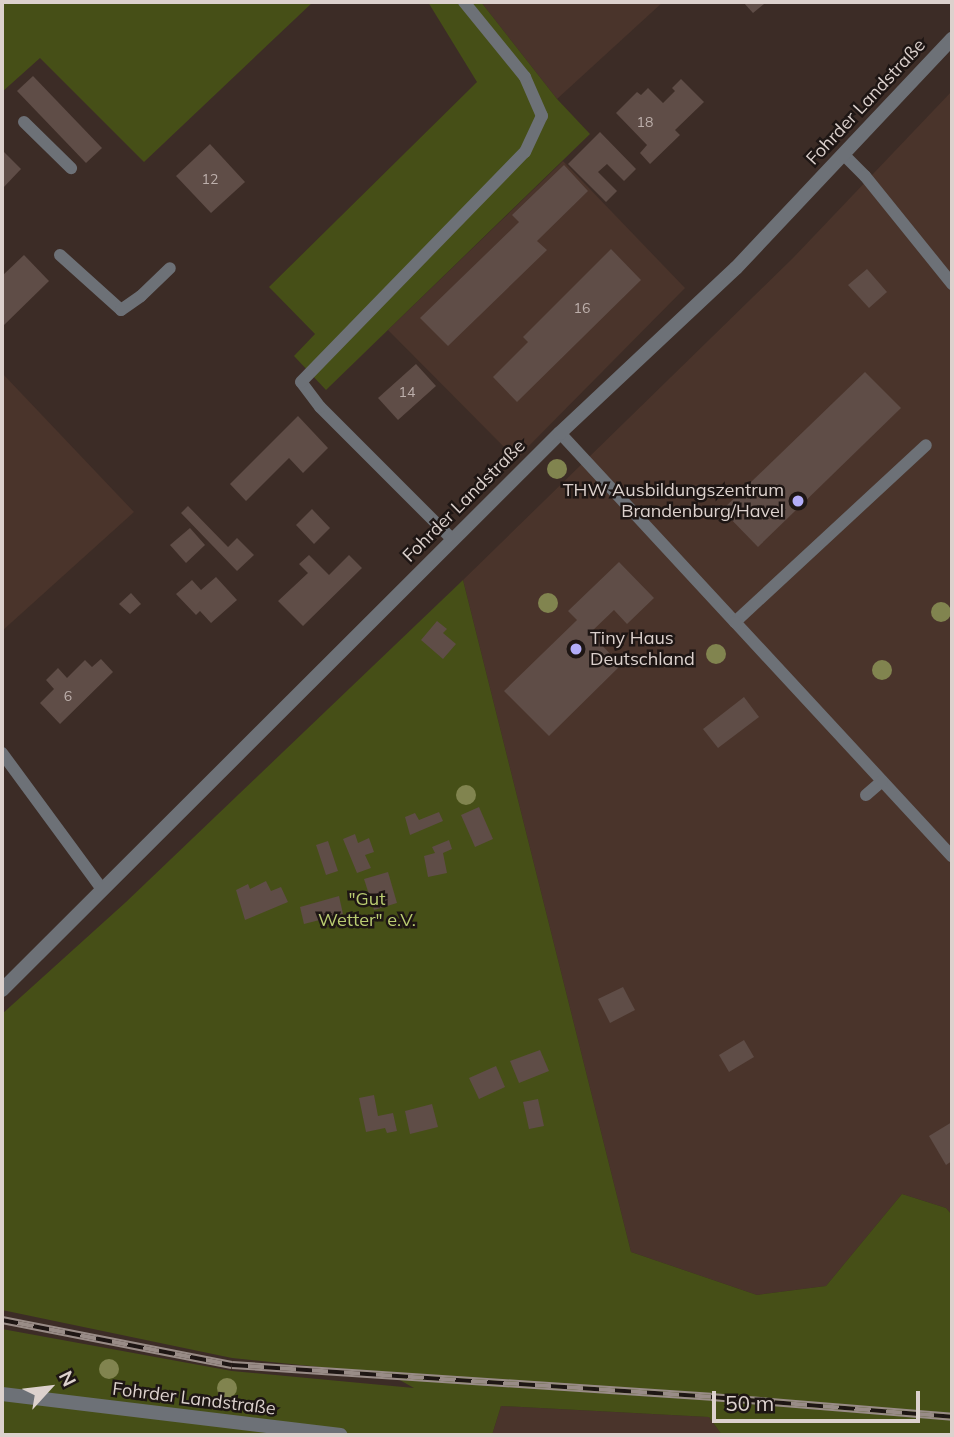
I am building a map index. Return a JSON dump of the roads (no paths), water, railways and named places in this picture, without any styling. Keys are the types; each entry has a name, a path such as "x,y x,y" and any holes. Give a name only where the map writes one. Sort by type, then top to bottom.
{"street":[{"name":"Fohrder Landstraße","path":"2,990 101,888 560,433 736,268 952,39"},
{"name":"Fohrder Landstraße","path":"2,1394 341,1435"}],"lane":[{"path":"453,540 320,407 301,382 525,152 542,116 525,77 464,2"},
{"path":"24,122 71,168"},
{"path":"843,154 952,284"},
{"path":"60,255 121,310 141,296 170,268"},
{"path":"560,433 952,856"},
{"path":"735,622 926,445"},
{"path":"2,753 101,888"},
{"path":"866,795 882,780"}],"railway":[{"path":"2,1320 232,1365 711,1397 952,1417"}],"place":[{"name":"THW Ausbildungszentrum Brandenburg/Havel","path":"798,501"},
{"name":"Tiny Haus Deutschland","path":"576,649"}],"park label":[{"name":"\"Gut Wetter\" e.V.","path":"367,910"}]}
